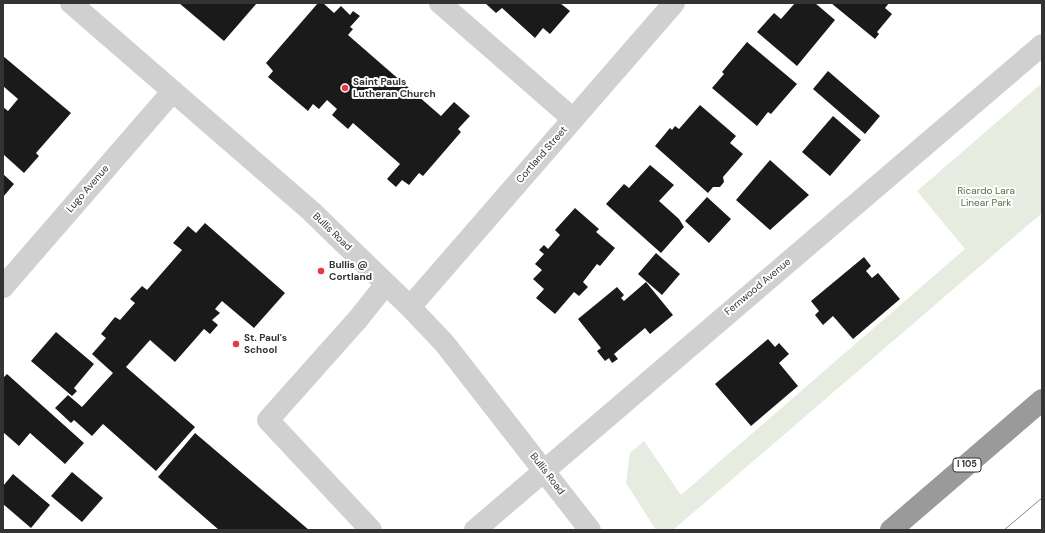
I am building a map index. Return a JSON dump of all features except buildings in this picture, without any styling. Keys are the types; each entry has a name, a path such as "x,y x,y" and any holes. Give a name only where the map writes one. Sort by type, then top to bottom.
{"highway":[{"name":"I 105","path":"891,530 1042,400"}],"street":[{"name":"Bullis Road","path":"71,3 311,211 410,307 445,344 590,530"},
{"path":"440,3 573,119"},
{"name":"Cortland Street","path":"410,307 674,3"},
{"name":"Fernwood Avenue","path":"475,530 1042,45"},
{"name":"Lugo Avenue","path":"3,287 173,91"},
{"path":"371,530 268,420 358,319 386,284"}],"green space":[{"name":"Ricardo Lara Linear Park","path":"1042,83 1042,213 673,530 656,530 626,483 630,453 644,441 681,495 965,249 917,191"}],"tram line":[{"path":"1004,530 1042,498"}],"place":[{"name":"Saint Pauls Lutheran Church","path":"345,88"},
{"name":"Bullis @ Cortland","path":"321,271"},
{"name":"St. Paul's School","path":"236,344"}]}
